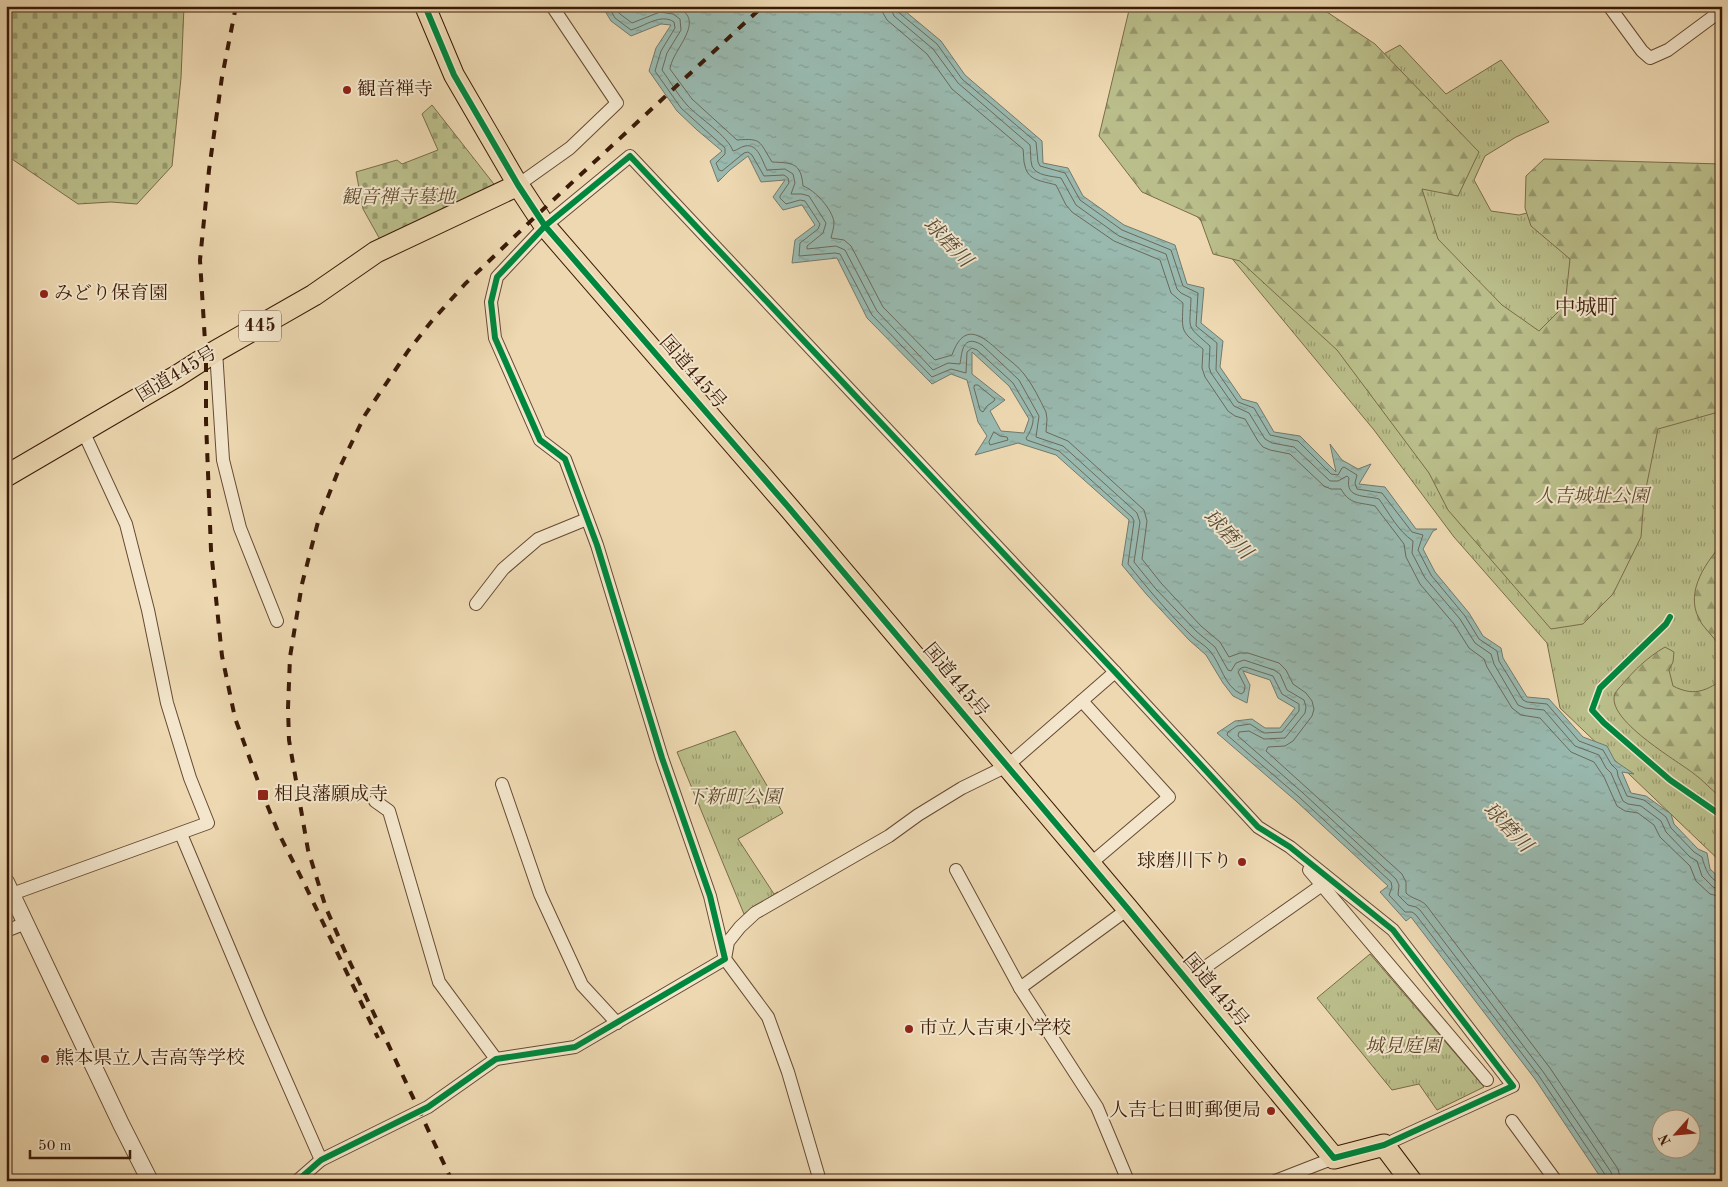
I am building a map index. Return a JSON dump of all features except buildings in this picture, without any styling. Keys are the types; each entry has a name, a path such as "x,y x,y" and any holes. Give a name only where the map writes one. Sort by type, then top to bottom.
{"highway":[{"name":"国道445号","path":"6,476 314,295 376,252 518,185 545,226 790,509 1128,909 1334,1158"},
{"path":"1334,1158 1384,1144 1411,1181"}],"main road":[{"path":"425,6 454,75 518,185"}],"street":[{"path":"518,185 570,148 617,103 552,6"},
{"path":"1609,6 1642,51 1650,58 1668,50 1722,10"},
{"path":"820,1181 779,1043 768,1017 725,958 710,896 662,758 630,650 587,519 564,459 540,440 495,338 491,302 497,277 545,226 630,156 1115,672 1258,827 1290,847 1394,930 1513,1086 1384,1144"},
{"path":"216,351 222,460 240,528 277,621"},
{"path":"83,431 126,524 148,610 167,703 190,778 208,823 181,834 9,888 112,1106 150,1181"},
{"path":"476,604 503,568 538,539 587,519"},
{"path":"297,1181 321,1160 428,1106 496,1059 576,1047 725,958 728,942 740,927 756,913 889,836 918,815 962,788 1007,766 1115,672"},
{"path":"1082,701 1170,797 1090,864"},
{"path":"502,784 540,894 582,985 617,1023"},
{"path":"375,802 389,811 439,982 496,1059"},
{"path":"181,834 321,1160"},
{"path":"1290,847 1487,1080"},
{"path":"956,870 1020,988 1097,1107 1128,1181"},
{"path":"1187,980 1322,885"},
{"path":"1020,988 1128,909"},
{"path":"6,931 26,922"},
{"path":"1512,1121 1556,1181"},
{"path":"1276,1181 1334,1158"}],"green space":[{"path":"6,6 184,6 181,78 172,166 137,204 111,202 78,204 6,155"},
{"name":"人吉城址公園","path":"1130,6 1318,6 1375,44 1479,152 1458,196 1422,189 1438,239 1502,305 1539,331 1565,305 1570,259 1531,226 1525,208 1526,176 1544,159 1722,164 1722,411 1658,429 1644,498 1641,537 1613,594 1583,624 1551,629 1448,510 1429,473 1337,350 1240,261 1213,254 1200,218 1142,192 1099,136"},
{"name":"人吉城址公園","path":"1400,45 1446,94 1501,60 1549,122 1516,137 1485,156 1474,180 1491,211 1519,215 1547,208 1722,396 1722,863 1560,708 1547,643 1454,537 1374,430 1172,186 1263,120"},
{"name":"観音禅寺墓地","path":"432,105 497,188 382,243 363,209 356,172 397,160 402,164 438,150 422,114"},
{"path":"1722,544 1722,648 1702,624 1694,603 1695,592 1702,572"},
{"path":"1665,647 1674,652 1673,662 1669,670 1673,686 1693,692 1704,690 1722,680 1722,731 1720,735 1722,742 1722,798 1697,776 1658,749 1631,727 1615,704 1615,694 1627,679 1647,659"},
{"name":"下新町公園","path":"735,731 783,813 738,839 774,894 778,892 744,914 677,752"},
{"name":"城見庭園","path":"1370,954 1484,1087 1437,1110 1419,1084 1392,1090 1317,998"}],"water":[{"name":"球磨川","path":"602,6 899,6 941,41 965,75 1042,141 1043,163 1068,168 1083,196 1124,225 1175,245 1187,284 1204,288 1201,323 1223,341 1220,367 1242,399 1257,403 1274,432 1300,436 1336,472 1330,444 1342,460 1358,469 1371,464 1359,484 1385,487 1416,529 1437,529 1433,531 1423,549 1435,572 1469,613 1483,636 1501,648 1503,658 1527,697 1549,699 1583,737 1607,746 1615,761 1634,774 1622,772 1631,793 1646,796 1671,814 1674,824 1698,849 1707,853 1710,869 1722,880 1722,1181 1603,1181 1535,1079 1411,917 1406,921 1380,892 1388,886 1296,801 1217,733 1235,721 1252,719 1265,728 1280,728 1295,708 1278,698 1270,680 1243,671 1250,685 1247,703 1233,696 1206,655 1189,640 1147,595 1122,565 1129,520 1056,455 1018,443 975,455 987,436 978,422 967,380 951,374 932,384 867,318 837,258 792,263 795,240 815,225 802,205 783,210 773,197 785,180 761,182 748,156 718,182 710,161 722,151 677,111 649,71 656,48 671,25 661,24 631,36 611,21","holes":["972,352 1009,386 1029,419 1024,433 1001,431 990,411 1005,400 972,374"]}],"railway":[{"path":"236,6 222,77 209,170 200,260 206,358 206,421 211,550 222,656 235,718 263,795 279,834 378,1038"},
{"path":"452,1181 326,908 308,850 289,740 288,708 290,657 302,584 318,522 339,469 365,415 408,351 431,322 465,284 537,215 763,6"}],"cycle path":[{"path":"297,1181 321,1160 428,1107 496,1059 575,1047 725,959 710,896 662,758 597,545 565,459 540,440 495,338 491,302 497,277 545,226 630,156 1115,672 1258,827 1290,847 1393,930 1513,1086 1384,1145 1334,1158 1128,909 790,509 545,226 518,185 454,75 425,6"},
{"path":"1670,617 1666,624 1600,688 1592,710 1604,723 1670,780 1722,816"}],"place":[{"name":"観音禅寺","path":"347,90"},
{"name":"みどり保育園","path":"44,294"},
{"name":"相良藩願成寺","path":"263,795"},
{"name":"球磨川下り","path":"1242,862"},
{"name":"市立人吉東小学校","path":"909,1029"},
{"name":"熊本県立人吉高等学校","path":"45,1059"},
{"name":"人吉七日町郵便局","path":"1271,1111"}],"district":[{"name":"中城町","path":"1586,308"}]}
